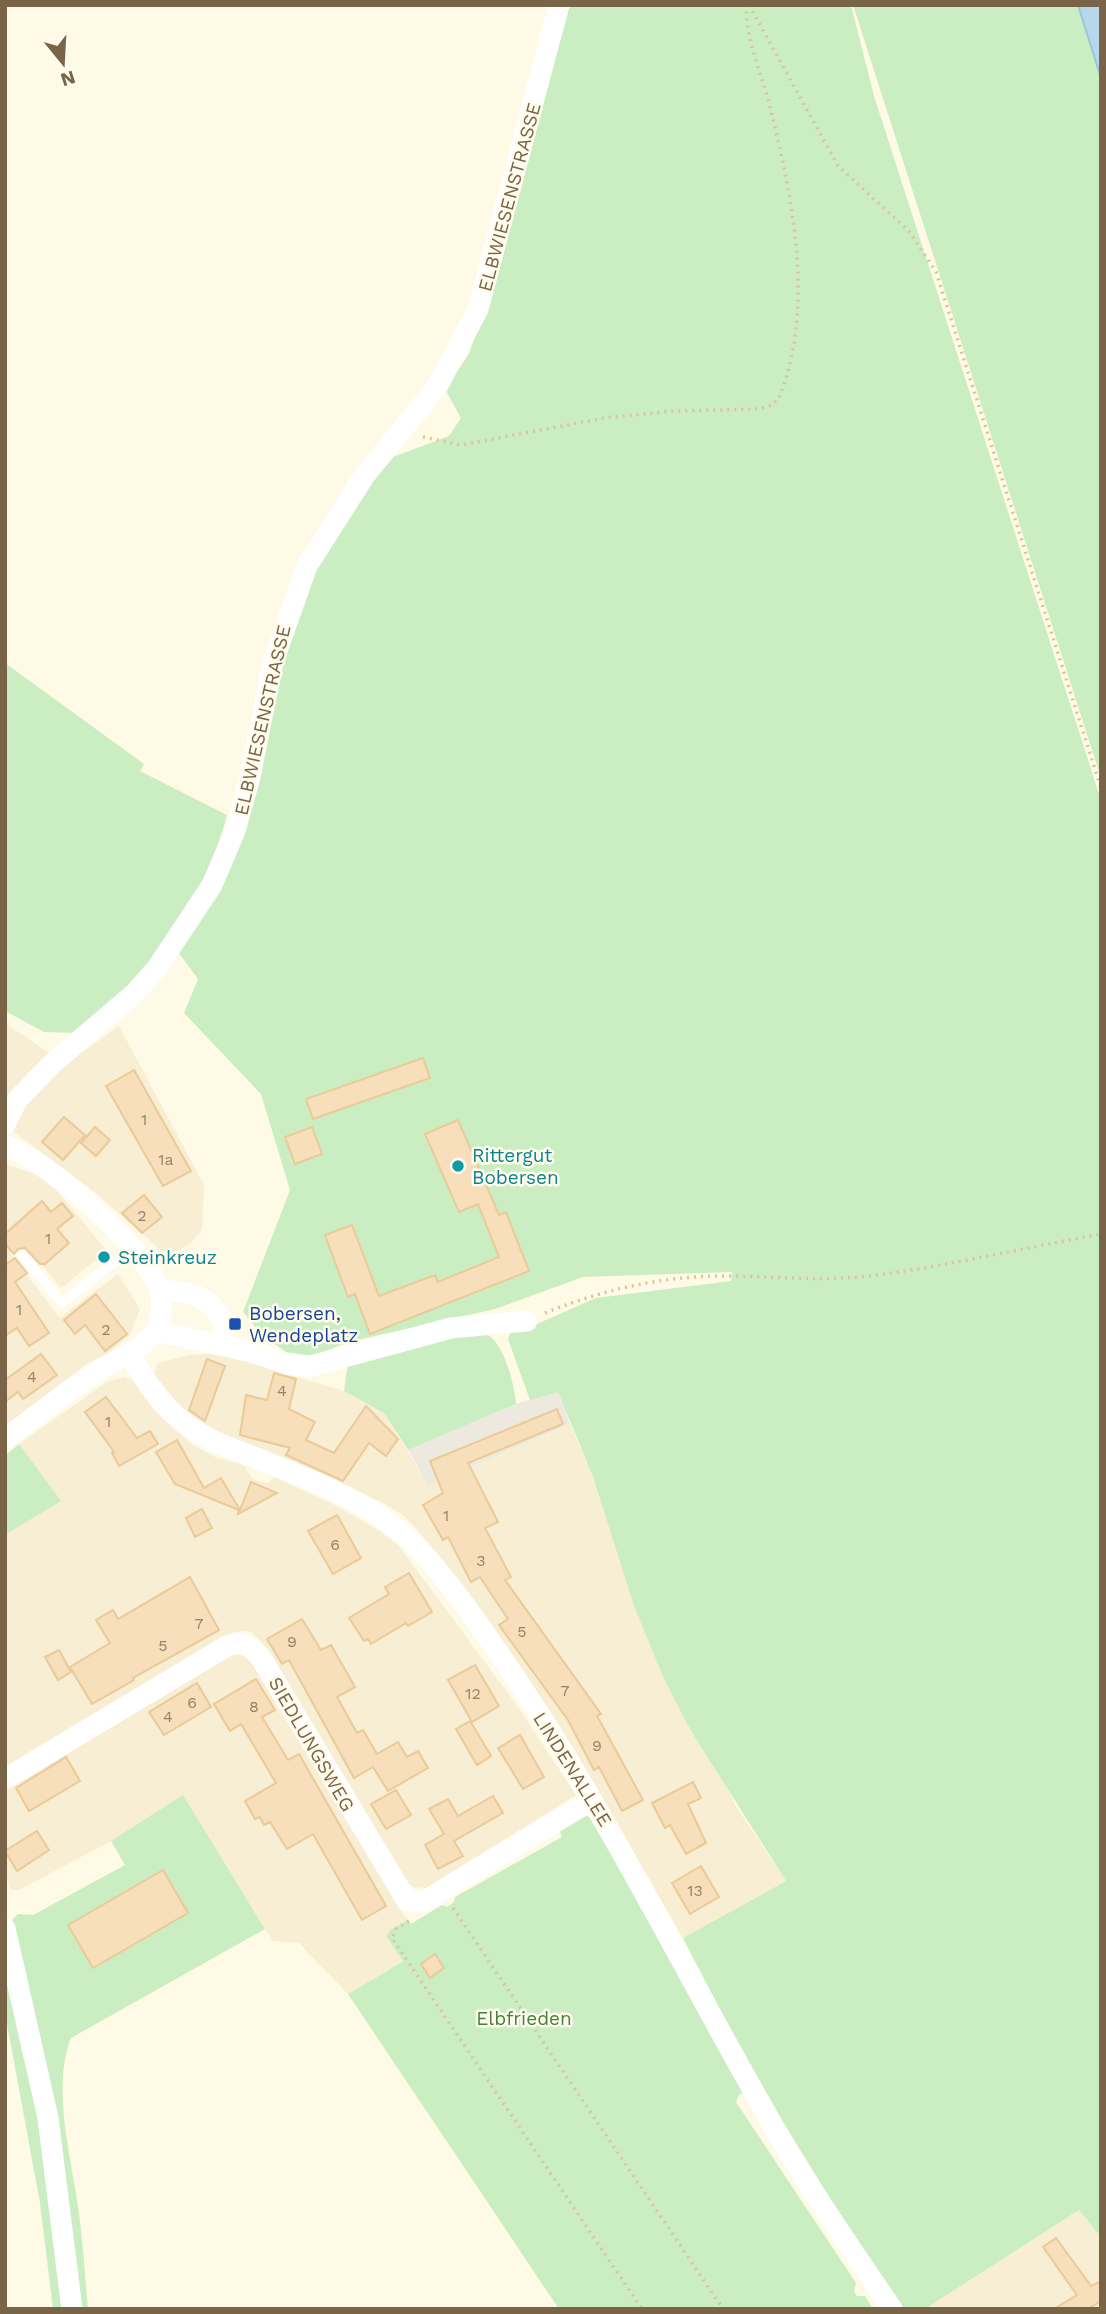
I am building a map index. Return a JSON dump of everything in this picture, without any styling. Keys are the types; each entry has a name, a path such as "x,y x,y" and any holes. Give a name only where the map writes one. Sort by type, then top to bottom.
{"street":[{"name":"ELBWIESENSTRASSE","path":"5,1124 17,1100 53,1063 142,985 212,885 235,831 250,777 273,662 307,566 365,475 437,387 478,309 559,5"},
{"path":"5,1146 36,1162 77,1194 131,1249 159,1290 158,1324 129,1353 100,1370 5,1439"},
{"path":"159,1290 199,1295 214,1306 225,1324 220,1344"},
{"path":"158,1324 286,1364 307,1367 452,1328 527,1321"},
{"name":"LINDENALLEE","path":"129,1353 153,1392 183,1422 238,1451 361,1504 410,1537 506,1665 592,1800 627,1858 775,2129 823,2209 892,2309"},
{"name":"SIEDLUNGSWEG","path":"5,1779 227,1646 243,1643 261,1658 399,1892 407,1901 416,1903"},
{"path":"416,1903 443,1891 592,1800"},
{"path":"5,1928 31,2041 56,2171 72,2309"}],"lane":[{"path":"22,1255 62,1303 131,1249"}],"path":[{"path":"401,433 461,445 604,418 675,411 760,409 772,405 779,398 795,341 796,282 792,210 770,107 750,50 747,5"},
{"path":"747,5 838,166 909,231 936,272 1101,788"},
{"path":"527,1321 595,1293 631,1284 693,1277 790,1279 870,1276 1101,1234"},
{"path":"443,1891 723,2309"},
{"path":"416,1903 409,1922 396,1929 392,1938 642,2309"}],"shaded area":[{"path":"5,1023 51,1054 5,1105"},
{"path":"119,1026 204,1185 202,1229 191,1243 177,1251 164,1253 96,1193 10,1129 19,1107 55,1071"},
{"path":"5,1164 38,1175 57,1191 107,1251 61,1288 23,1242 10,1253 60,1318 118,1274 140,1309 130,1334 108,1354 88,1363 5,1426"},
{"path":"216,1353 344,1391 384,1413 428,1485 570,1424 593,1477 634,1606 737,1808 786,1881 683,1938 567,1737 515,1658 417,1529 403,1515 383,1503 320,1473 211,1430 177,1403 154,1374 158,1363 190,1355"},
{"path":"124,1377 133,1380 154,1410 190,1443 215,1457 243,1465 253,1479 267,1484 274,1477 333,1504 381,1532 399,1546 518,1707 576,1795 426,1888 413,1887 407,1883 260,1640 251,1632 244,1631 234,1632 5,1768 5,1535 60,1501 19,1444 107,1382"},
{"path":"558,1391 570,1424 428,1485 408,1450 516,1404"},
{"path":"234,1651 251,1656 407,1920 390,1930 403,1960 348,1994 299,1943 273,1941 183,1796 111,1841 19,1890 11,1890 5,1870 5,1786"},
{"path":"1079,2210 1101,2237 1101,2309 925,2309"}],"green space":[{"path":"564,5 851,5 874,96 1101,800 1101,2237 1079,2210 925,2309 904,2309 834,2205 754,2075 683,1938 786,1881 691,1731 665,1681 634,1606 593,1477 558,1392 530,1400 508,1339 511,1331 530,1327 596,1298 731,1281 732,1272 583,1277 495,1309 348,1342 314,1356 286,1352 261,1334 243,1312 290,1190 261,1094 184,1013 198,979 176,949 215,892 276,665 332,530 393,457 449,436 461,418 445,389 469,354 483,313"},
{"path":"853,5 1078,5 1101,78 1101,778"},
{"path":"5,663 144,764 140,771 227,815 203,881 188,910 151,962 78,1033 44,1032 5,1011"},
{"path":"453,1333 482,1333 492,1338 507,1365 516,1404 408,1450 384,1413 344,1391 348,1363"},
{"path":"19,1444 61,1501 5,1535 5,1456"},
{"path":"183,1795 265,1929 71,2038 65,2058 63,2101 84,2261 88,2309 81,2309 69,2206 11,1921 18,1914 33,1915 125,1865 111,1841"},
{"name":"Elbfrieden","path":"585,1815 591,1818 747,2091 739,2095 736,2102 856,2283 854,2291 857,2296 865,2296 873,2309 559,2309 348,1994 403,1961 386,1936 390,1930 407,1920 411,1924 442,1905 447,1907 454,1902 455,1897 562,1837 559,1829"},
{"path":"5,1967 39,2119 62,2309 53,2309 40,2203 5,2013"}],"water":[{"path":"1078,5 1101,5 1101,78"}],"building":[{"path":"423,1058 430,1078 313,1119 306,1099"},
{"path":"134,1070 191,1171 163,1186 106,1086"},
{"path":"64,1117 85,1135 63,1160 42,1142"},
{"path":"458,1120 499,1215 506,1212 529,1271 370,1334 355,1294 348,1297 325,1235 352,1225 379,1296 435,1275 438,1282 499,1257 478,1204 459,1212 425,1134"},
{"path":"95,1127 110,1140 96,1156 81,1143"},
{"path":"312,1127 322,1154 295,1164 285,1137"},
{"path":"144,1195 162,1217 142,1233 122,1213"},
{"path":"42,1201 51,1212 62,1203 73,1216 57,1229 69,1243 45,1264 40,1264 25,1248 18,1249 14,1254 5,1244 5,1234"},
{"path":"15,1258 27,1273 15,1282 49,1333 29,1346 17,1328 5,1336 5,1265"},
{"path":"96,1294 127,1334 105,1351 85,1325 75,1334 64,1320"},
{"path":"41,1354 57,1375 23,1399 18,1392 5,1402 5,1380"},
{"path":"207,1359 225,1366 205,1421 189,1410"},
{"path":"274,1373 296,1379 289,1409 315,1422 306,1440 334,1453 366,1406 398,1439 386,1456 369,1443 343,1481 286,1455 290,1448 240,1435 246,1395 267,1400"},
{"path":"106,1397 137,1438 150,1431 158,1444 119,1466 112,1453 114,1452 85,1412"},
{"path":"557,1409 563,1424 468,1463 498,1522 485,1528 511,1577 505,1580 601,1714 597,1716 643,1800 622,1811 599,1767 594,1770 568,1720 499,1625 508,1619 480,1577 471,1582 448,1537 443,1540 423,1505 443,1493 430,1461"},
{"path":"177,1440 204,1488 221,1478 240,1510 251,1482 277,1493 238,1514 239,1510 175,1484 156,1452"},
{"path":"202,1509 212,1528 195,1537 186,1518"},
{"path":"337,1515 361,1558 333,1574 308,1531"},
{"path":"409,1573 432,1612 408,1626 406,1623 371,1644 368,1639 364,1641 349,1618 389,1594 385,1587"},
{"path":"190,1577 219,1630 92,1704 70,1667 110,1643 96,1620 113,1610 118,1619"},
{"path":"302,1619 321,1650 331,1645 355,1687 337,1697 357,1733 363,1730 377,1754 398,1742 407,1757 418,1751 428,1768 388,1791 373,1767 354,1778 289,1660 282,1664 267,1639"},
{"path":"59,1650 71,1672 58,1680 45,1657"},
{"path":"475,1665 499,1706 472,1722 448,1680"},
{"path":"256,1679 275,1710 262,1717 288,1760 299,1754 386,1906 362,1920 313,1834 287,1849 270,1822 264,1825 260,1817 255,1819 245,1801 276,1783 241,1724 230,1731 214,1704"},
{"path":"197,1683 211,1707 164,1735 149,1712"},
{"path":"470,1721 491,1756 477,1765 456,1729"},
{"path":"520,1735 544,1777 523,1789 498,1748"},
{"path":"66,1757 80,1781 29,1811 16,1788"},
{"path":"693,1782 701,1798 688,1804 706,1843 686,1854 670,1825 665,1828 652,1803"},
{"path":"396,1790 411,1815 386,1829 371,1804"},
{"path":"493,1796 503,1813 454,1841 463,1856 438,1869 425,1845 444,1834 429,1809 448,1799 458,1816"},
{"path":"37,1831 49,1850 17,1871 5,1851"},
{"path":"701,1866 719,1897 690,1914 672,1883"},
{"path":"163,1870 188,1913 93,1968 68,1925"},
{"path":"435,1954 444,1968 430,1978 421,1964"},
{"path":"1056,2238 1091,2286 1101,2281 1101,2301 1088,2309 1054,2309 1077,2295 1043,2247"}],"place":[{"name":"Rittergut Bobersen","path":"458,1166"},
{"name":"Steinkreuz","path":"104,1257"},
{"name":"Bobersen, Wendeplatz","path":"235,1324"}]}
